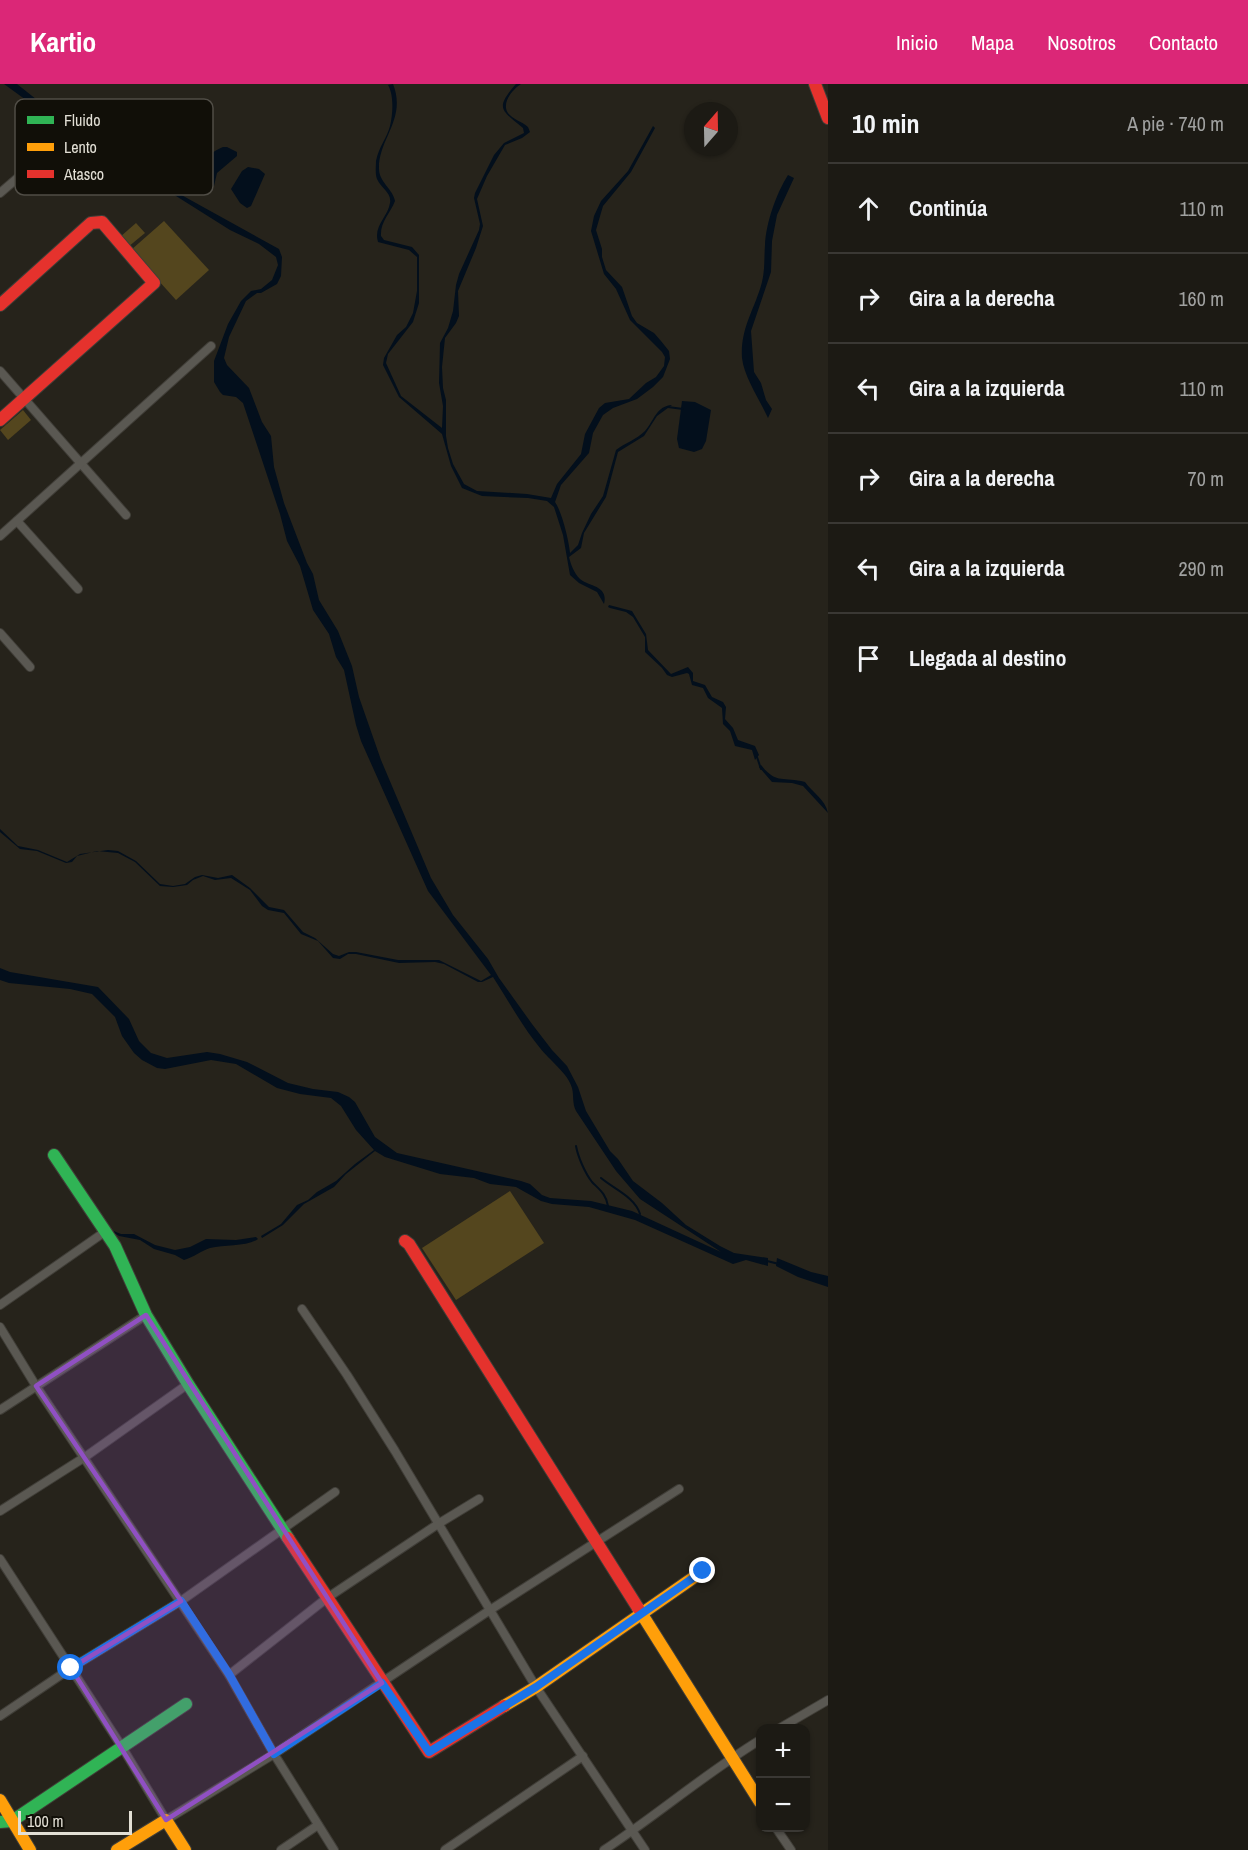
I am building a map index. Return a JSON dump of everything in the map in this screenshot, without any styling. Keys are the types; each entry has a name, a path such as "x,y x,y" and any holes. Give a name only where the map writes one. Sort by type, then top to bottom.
{"street":[{"path":"814,84 828,118"},
{"path":"0,193 15,180"},
{"path":"0,305 90,223 97,221 102,222 154,283 0,420"},
{"path":"0,536 211,346"},
{"path":"0,371 126,515"},
{"path":"17,521 78,589"},
{"path":"0,633 30,667"},
{"path":"54,1155 115,1246 146,1315 188,1384 429,1752 536,1687 703,1571"},
{"path":"0,1305 106,1231"},
{"path":"405,1241 756,1796"},
{"path":"302,1309 347,1375 536,1687 645,1850"},
{"path":"0,1410 146,1315"},
{"path":"0,1327 36,1386 229,1674 274,1754 334,1850"},
{"path":"0,1510 85,1457 188,1384"},
{"path":"117,1850 274,1754 490,1610 679,1489"},
{"path":"0,1716 71,1668 181,1601 335,1492"},
{"path":"229,1674 327,1598 479,1499"},
{"path":"0,1559 122,1747 185,1850"},
{"path":"787,1724 828,1700"},
{"path":"6,1822 186,1704"},
{"path":"604,1850 732,1757 756,1742"},
{"path":"445,1850 583,1756"},
{"path":"0,1800 6,1822 30,1850"},
{"path":"281,1850 318,1825"},
{"path":"779,1832 790,1850"}],"highlighted area":[{"path":"146,1315 382,1683 166,1820 71,1668 181,1601 36,1386"}],"shaded area":[{"path":"164,221 209,270 176,300 131,250"},
{"path":"136,223 145,233 128,247 120,237"},
{"path":"23,410 31,420 8,440 0,430"},
{"path":"510,1191 544,1243 456,1300 422,1248"}],"water":[{"path":"4,84 17,84 36,99 25,99"},
{"path":"393,84 397,108 380,158 379,169 381,178 395,201 384,222 381,236 384,240 412,247 419,255 419,303 413,322 388,354 386,363 401,396 442,428 443,406 439,383 440,343 453,311 459,274 479,230 475,193 494,155 504,143 524,133 523,128 503,109 509,92 516,84 521,84 509,97 506,109 510,115 528,127 530,132 505,145 477,199 483,226 458,291 459,316 445,338 442,367 448,448 453,464 464,484 477,491 551,498 557,484 581,454 585,434 599,408 605,403 629,399 656,377 664,366 665,357 662,352 630,320 616,289 604,274 591,231 594,216 601,201 628,171 653,126 655,128 631,172 603,206 596,230 606,270 622,287 632,316 637,323 654,333 669,351 670,359 663,377 653,387 637,399 613,408 603,415 593,433 589,453 561,485 555,502 565,527 570,553 578,545 591,514 603,496 616,450 645,431 662,408 672,405 657,416 644,436 618,452 606,497 584,533 581,548 569,557 580,579 603,593 604,604 597,592 579,583 570,575 563,535 554,507 547,501 482,496 462,488 451,466 442,434 399,397 383,365 384,358 397,335 406,327 413,313 417,291 417,257 409,250 378,242 377,236 377,231 390,203 388,193 377,179 376,161 391,121 392,99 388,85"},
{"path":"227,147 237,152 237,156 217,173 213,186 213,152"},
{"path":"248,167 259,169 265,174 251,206 247,208 240,203 231,189 242,171"},
{"path":"788,175 794,178 777,215 772,241 771,272 751,331 754,372 772,409 768,418 743,365 742,347 743,337 762,282 766,236 772,209"},
{"path":"174,195 181,195 279,249 282,257 281,276 277,284 246,301 229,337 224,358 227,365 249,388 262,422 271,436 274,467 284,503 313,574 319,600 338,631 352,666 359,697 381,760 431,878 453,915 488,959 532,1024 567,1066 578,1087 586,1111 610,1151 633,1181 686,1225 734,1253 768,1258 768,1266 746,1260 733,1264 635,1220 589,1207 552,1204 541,1201 516,1187 440,1174 385,1157 375,1151 346,1174 334,1187 304,1204 283,1225 262,1238 261,1236 281,1224 297,1205 336,1181 374,1150 356,1130 341,1106 331,1098 277,1088 236,1064 211,1060 165,1069 157,1068 134,1053 122,1036 115,1017 92,994 0,980 0,968 10,972 98,987 129,1019 139,1041 151,1053 167,1058 207,1052 220,1054 247,1062 288,1083 338,1092 355,1102 375,1137 397,1153 521,1181 530,1184 542,1195 550,1198 591,1201 632,1211 721,1252 640,1199 616,1171 576,1111 572,1088 567,1077 533,1040 493,977 482,982 478,982 444,964 435,962 399,963 356,954 348,954 340,959 333,958 318,941 301,934 284,913 268,910 250,890 231,878 215,880 203,876 187,885 173,887 160,886 135,862 118,853 99,851 118,851 136,861 160,884 173,886 185,884 202,875 218,878 232,875 250,888 269,907 284,910 303,932 315,938 333,954 339,956 356,952 398,960 439,960 481,981 491,975 428,891 361,741 344,670 336,657 329,634 313,610 300,566 287,541 243,403 236,397 223,395 214,382 214,361 228,324 241,301 251,291 261,289 272,280 278,265 276,257 259,244 230,230"},
{"path":"682,401 695,402 711,410 706,441 702,449 694,452 679,448 677,439"},
{"path":"609,605 632,611 646,634 648,650 671,674 688,667 693,673 693,681 705,685 712,697 723,702 726,707 725,719 733,728 738,740 755,746 759,755 755,760 752,750 735,746 730,731 723,724 722,708 708,698 703,688 692,685 689,674 672,677 667,675 645,652 645,637 633,617 626,612 608,607"},
{"path":"761,765 776,778 805,782 822,800 828,813 803,786 772,782 759,767"},
{"path":"0,829 18,846 38,850 67,862 80,854 92,852 77,856 72,862 66,863 37,851 20,849 0,832"},
{"path":"111,1230 121,1234 134,1234 155,1245 175,1250 190,1247 206,1239 236,1240 256,1237 258,1239 248,1243 210,1248 184,1260 154,1249 140,1240 119,1236"},
{"path":"777,1258 811,1272 828,1276 828,1287 798,1277 776,1266"}],"waterway":[{"path":"668,407 683,409"},
{"path":"757,757 761,769"},
{"path":"576,1146 584,1170 604,1195 608,1206"},
{"path":"601,1178 629,1198 640,1214"},
{"path":"767,1261 779,1264"}],"traffic: fast":[{"path":"54,1155 115,1246 146,1315 188,1384 288,1538"},
{"path":"0,1822 12,1821 186,1704"}],"traffic: slow":[{"path":"504,1706 536,1687 703,1571"},
{"path":"638,1608 756,1796"},
{"path":"0,1800 30,1850"},
{"path":"117,1850 166,1820 185,1850"}],"traffic: jam":[{"path":"815,84 828,118"},
{"path":"0,305 91,223 102,222 154,283 0,420"},
{"path":"405,1241 638,1608"},
{"path":"288,1538 429,1752 504,1706"}],"route":[{"path":"71,1668 181,1601 229,1674 274,1754 382,1683 429,1752 536,1687 703,1571"}]}
